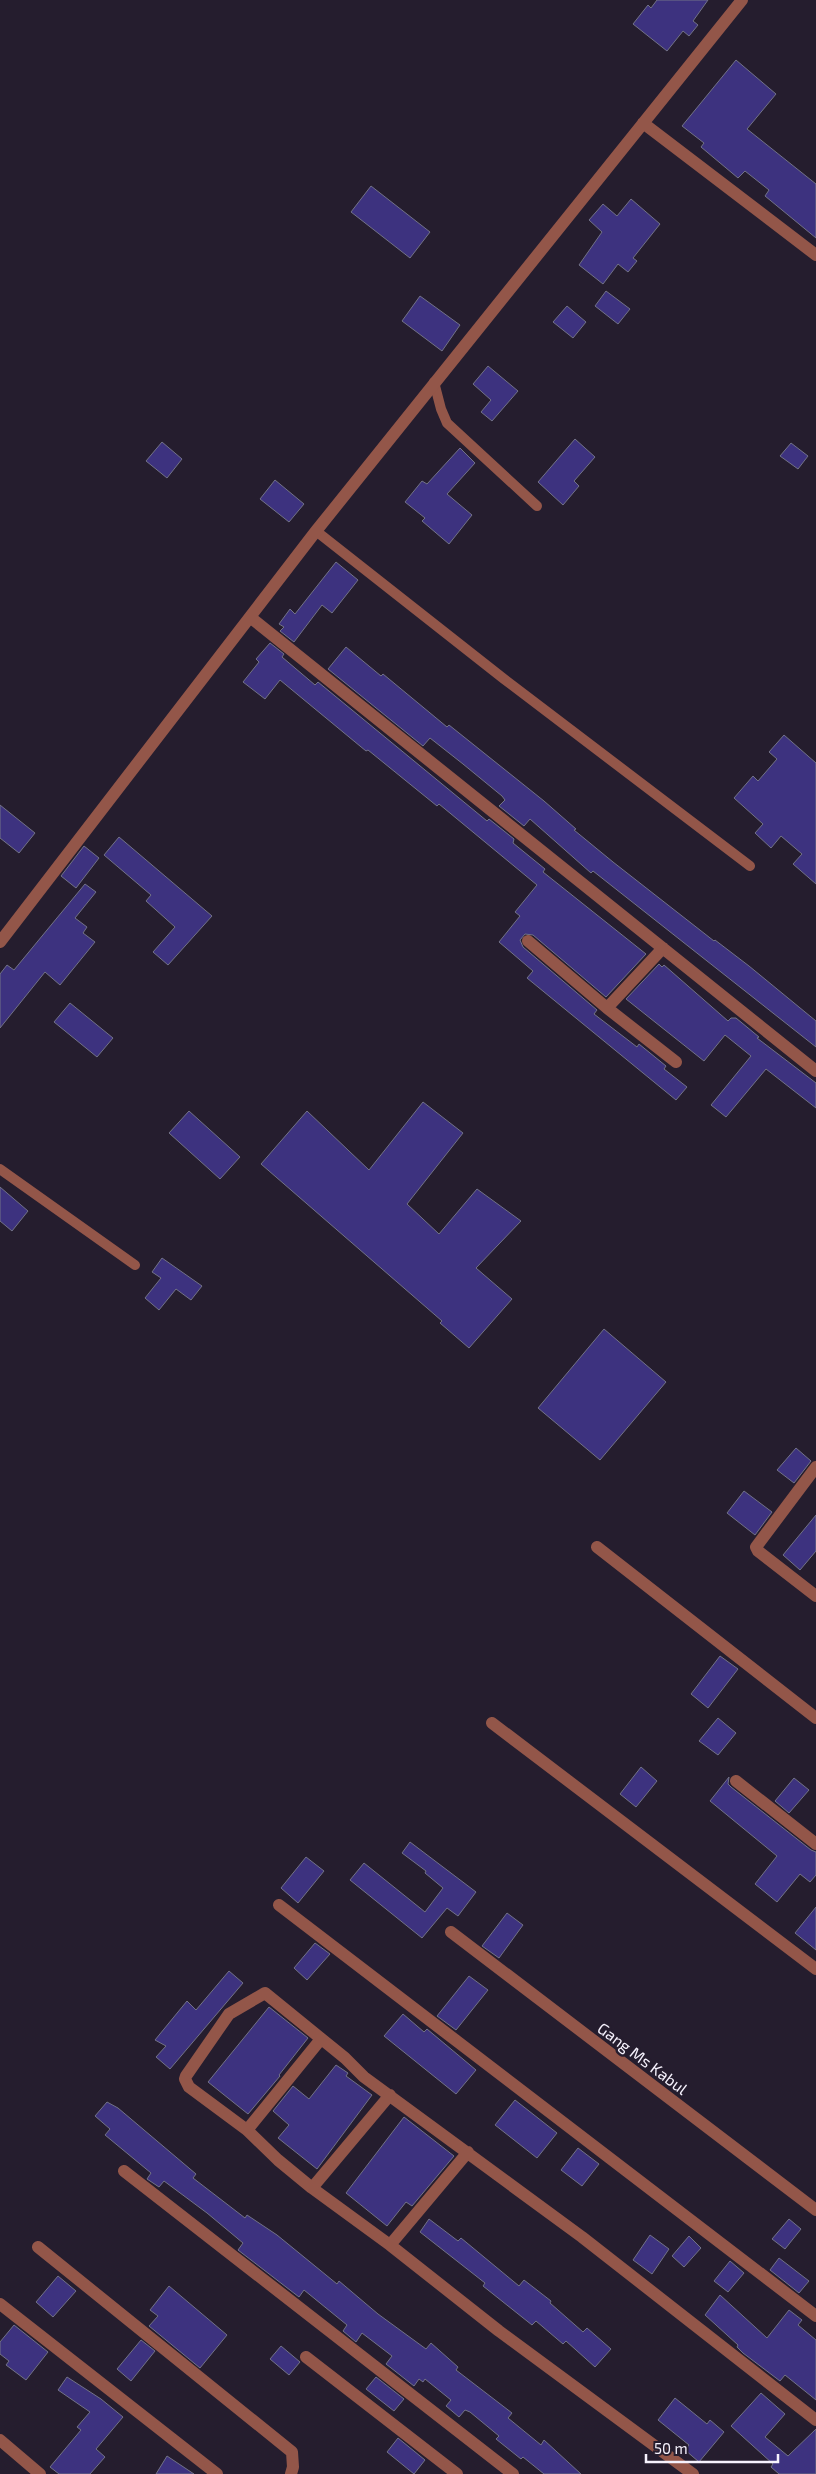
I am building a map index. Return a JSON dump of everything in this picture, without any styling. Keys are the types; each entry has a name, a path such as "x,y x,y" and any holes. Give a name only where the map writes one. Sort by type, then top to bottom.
{"street":[{"path":"0,942 316,531 742,0"},
{"path":"643,123 816,255"},
{"path":"250,617 816,1071"},
{"path":"528,941 676,1062"},
{"path":"608,1008 663,948"},
{"path":"816,1467 756,1547 758,1551 816,1596"},
{"path":"597,1546 816,1718"},
{"path":"492,1723 816,1969"},
{"path":"736,1781 816,1844"},
{"path":"280,1905 816,2316"},
{"name":"Gang Ms Kabul","path":"451,1932 816,2210"},
{"path":"693,2474 499,2331 390,2245 312,2188 278,2160 247,2130 189,2087 185,2079 191,2066 230,2014 265,1993 322,2039 364,2077 582,2237 816,2420"},
{"path":"247,2130 322,2039"},
{"path":"312,2188 390,2095"},
{"path":"390,2245 468,2152"},
{"path":"124,2171 513,2474"},
{"path":"38,2247 292,2452 293,2467 291,2474"},
{"path":"0,2304 217,2474"},
{"path":"306,2357 457,2474"},
{"path":"0,2440 40,2474"}],"lane":[{"path":"434,382 441,409 447,422 537,506"},
{"path":"316,531 504,679 750,866"},
{"path":"0,1169 135,1265"}],"building":[{"path":"657,0 708,0 693,21 698,25 689,36 683,31 667,51 633,24 648,5 651,8"},
{"path":"736,60 776,94 747,129 816,184 816,238 765,196 769,190 745,171 738,178 701,147 704,143 682,126"},
{"path":"371,186 430,232 410,258 351,212"},
{"path":"631,199 660,224 633,258 637,261 628,272 618,264 603,284 579,265 602,232 589,220 603,204 617,216"},
{"path":"606,291 630,309 618,324 595,306"},
{"path":"420,296 460,325 442,351 402,321"},
{"path":"567,306 586,322 573,338 553,322"},
{"path":"488,366 518,391 492,421 481,412 491,400 473,384"},
{"path":"575,439 595,457 574,481 579,486 563,505 538,482"},
{"path":"162,442 182,459 167,478 146,461"},
{"path":"791,443 808,456 798,469 780,456"},
{"path":"460,448 475,463 447,494 472,515 449,544 422,521 425,518 405,502 422,481 427,484"},
{"path":"275,480 304,504 289,522 260,499"},
{"path":"336,562 358,580 332,613 322,605 294,642 280,631 284,627 279,624 290,609 295,614"},
{"path":"270,643 284,654 282,657 315,685 318,682 487,821 489,819 514,839 513,843 545,869 543,872 646,954 606,997 533,935 525,934 520,940 523,947 597,1010 594,1014 637,1047 639,1044 666,1066 664,1069 687,1087 676,1100 527,978 533,971 499,942 520,916 515,912 537,885 439,804 437,806 368,750 366,751 280,680 265,699 243,682 259,662 256,659"},
{"path":"346,647 381,676 383,674 447,727 449,725 544,801 576,829 574,830 613,862 749,966 816,1021 816,1047 593,871 591,873 530,819 524,826 499,806 505,800 502,796 430,738 423,746 328,669"},
{"path":"784,735 816,763 816,884 793,864 802,854 781,836 771,848 755,833 763,824 734,798 753,776 758,781 777,759 769,752"},
{"path":"0,805 35,833 19,853 0,838"},
{"path":"119,837 212,916 168,965 153,952 175,927 146,901 151,895 104,855"},
{"path":"84,846 99,858 76,888 61,876"},
{"path":"85,884 96,892 75,918 87,927 83,933 95,942 60,985 45,972 0,1028 0,974 7,965 14,970"},
{"path":"659,964 662,967 664,965 728,1021 731,1018 736,1018 759,1037 757,1038 816,1083 816,1108 766,1069 726,1117 711,1105 751,1056 725,1035 704,1061 626,999"},
{"path":"70,1003 113,1038 97,1057 54,1022"},
{"path":"423,1102 463,1133 407,1204 439,1234 477,1189 521,1221 476,1268 512,1299 469,1348 440,1323 442,1321 261,1164 307,1111 369,1170"},
{"path":"189,1111 240,1157 220,1179 169,1133"},
{"path":"0,1187 28,1211 12,1231 0,1221"},
{"path":"162,1258 202,1286 191,1300 176,1289 159,1310 145,1298 161,1278 152,1272"},
{"path":"604,1329 666,1382 600,1460 538,1408"},
{"path":"796,1448 811,1461 794,1483 777,1470"},
{"path":"744,1491 772,1512 755,1535 727,1513"},
{"path":"816,1515 816,1551 800,1570 783,1555"},
{"path":"720,1656 738,1669 708,1708 691,1694"},
{"path":"718,1718 736,1733 718,1755 699,1741"},
{"path":"641,1767 657,1781 636,1807 620,1794"},
{"path":"729,1777 728,1784 731,1787 816,1852 816,1875 810,1882 800,1874 777,1902 755,1884 777,1856 710,1801"},
{"path":"794,1778 809,1790 789,1813 775,1801"},
{"path":"410,1842 476,1892 458,1916 447,1908 422,1938 350,1880 364,1863 425,1912 443,1888 425,1873 426,1871 402,1853"},
{"path":"306,1857 324,1871 298,1903 281,1888"},
{"path":"816,1907 816,1950 795,1933"},
{"path":"507,1913 523,1925 499,1958 482,1946"},
{"path":"315,1943 330,1954 307,1980 294,1968"},
{"path":"229,1971 243,1983 170,2069 156,2057 166,2046 155,2040 187,2001 196,2010"},
{"path":"469,1976 488,1990 456,2030 437,2016"},
{"path":"269,2007 308,2038 280,2076 248,2114 208,2082"},
{"path":"403,2014 424,2032 427,2029 476,2070 456,2094 384,2036"},
{"path":"336,2065 348,2073 346,2076 372,2095 317,2169 278,2138 289,2125 273,2111 293,2086 309,2099"},
{"path":"515,2100 557,2133 537,2158 495,2125"},
{"path":"107,2102 118,2108 196,2174 193,2178 245,2218 247,2215 277,2235 337,2284 339,2281 378,2314 426,2349 431,2343 458,2367 456,2370 512,2413 508,2418 541,2445 544,2440 581,2474 544,2474 496,2439 499,2436 470,2412 465,2410 459,2417 446,2406 451,2400 425,2379 423,2382 419,2379 414,2386 386,2364 392,2356 362,2333 356,2342 343,2331 347,2325 304,2290 299,2297 238,2250 243,2243 207,2213 164,2181 159,2187 147,2179 151,2173 105,2135 110,2129 95,2116"},
{"path":"404,2117 454,2156 412,2206 406,2202 387,2226 346,2193"},
{"path":"578,2148 599,2164 582,2186 561,2170"},
{"path":"429,2219 458,2241 461,2238 519,2286 524,2280 551,2301 550,2303 583,2332 587,2328 611,2349 595,2367 566,2341 563,2344 536,2321 532,2325 483,2286 485,2283 420,2232"},
{"path":"789,2219 801,2229 785,2249 772,2239"},
{"path":"650,2235 669,2249 652,2274 633,2260"},
{"path":"689,2236 701,2248 684,2267 672,2256"},
{"path":"779,2258 809,2281 799,2293 770,2270"},
{"path":"730,2261 744,2273 728,2292 714,2281"},
{"path":"58,2276 76,2291 53,2317 36,2302"},
{"path":"169,2286 227,2335 200,2368 149,2326 158,2316 150,2310"},
{"path":"720,2295 767,2338 789,2310 802,2320 798,2325 816,2340 816,2400 785,2375 780,2381 743,2353 737,2347 738,2345 705,2315"},
{"path":"14,2325 48,2352 26,2380 6,2365 9,2361 0,2354 0,2342"},
{"path":"141,2340 155,2351 131,2381 117,2369"},
{"path":"281,2346 300,2362 289,2375 270,2359"},
{"path":"67,2377 101,2399 123,2417 96,2449 105,2457 90,2474 59,2474 50,2467 81,2430 77,2427 90,2412 58,2390"},
{"path":"376,2377 404,2399 394,2411 366,2389"},
{"path":"761,2393 785,2414 765,2437 788,2456 816,2429 816,2474 779,2474 771,2467 773,2464 731,2426"},
{"path":"675,2398 707,2424 710,2420 724,2432 699,2462 685,2450 689,2445 658,2420"},
{"path":"398,2438 425,2460 414,2474 387,2452"},
{"path":"167,2456 194,2474 156,2474"}]}
